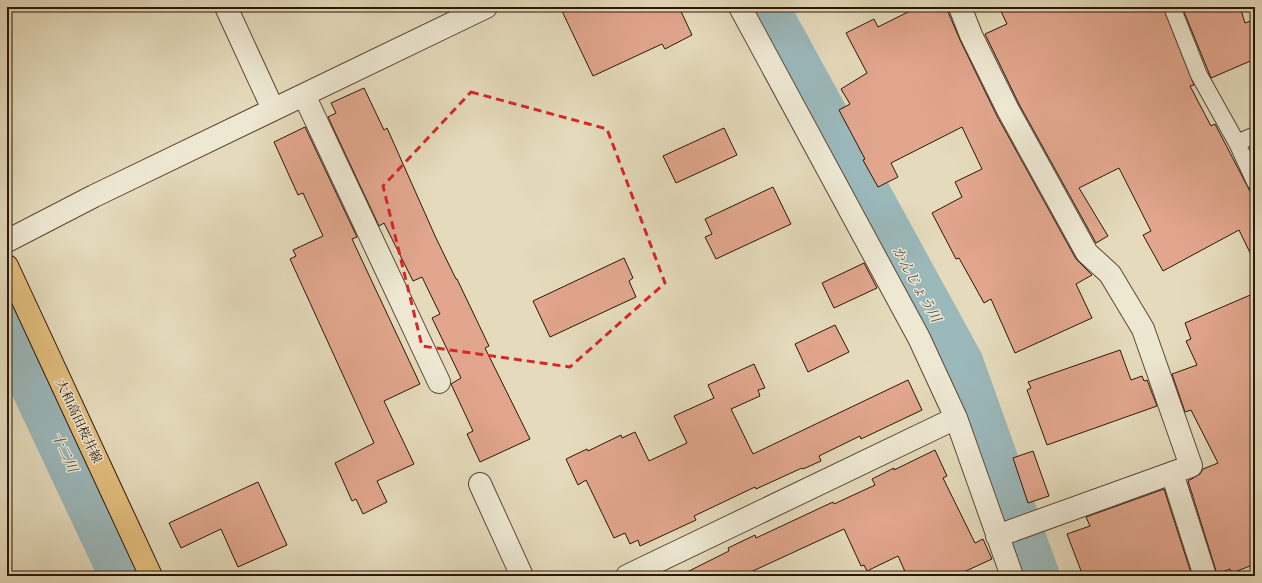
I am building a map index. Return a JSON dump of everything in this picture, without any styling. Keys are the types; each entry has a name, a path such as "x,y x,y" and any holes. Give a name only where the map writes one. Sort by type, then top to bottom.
{"main road":[{"name":"大和高田桜井線","path":"7,266 151,576"}],"street":[{"path":"226,7 273,109"},
{"path":"7,242 94,196 486,7"},
{"path":"740,7 919,338 956,418 1002,534 1012,576"},
{"path":"960,7 971,35 1008,110 1086,253 1110,274 1143,329 1191,466 1002,534"},
{"path":"304,95 438,382"},
{"path":"627,576 956,418"},
{"path":"1172,473 1205,576"},
{"path":"480,484 522,576"}],"lane":[{"path":"1172,7 1199,75 1237,143 1255,182"},
{"path":"1237,143 1255,135"}],"highlighted area":[{"path":"471,92 607,129 665,283 570,367 422,346 383,186"}],"building":[{"path":"560,7 679,7 692,35 665,49 662,44 593,76"},
{"path":"918,7 948,7 948,12 960,40 997,116 1076,259 1092,275 1076,284 1092,318 1015,353 991,299 984,303 959,258 956,259 932,213 962,197 955,182 982,169 962,127 891,163 898,177 878,187 839,110 850,104 841,89 867,73 846,33 874,19 878,27"},
{"path":"999,7 1163,7 1194,85 1190,86 1211,126 1215,124 1255,201 1255,263 1239,230 1163,271 1143,235 1151,231 1119,168 1079,188 1108,236 1096,243 1019,104 985,34 1007,24"},
{"path":"1182,7 1240,7 1245,23 1255,19 1255,59 1211,78"},
{"path":"364,88 384,130 387,128 436,238 489,346 485,348 530,439 480,462 467,434 473,431 451,384 461,378 432,318 440,314 422,277 413,281 384,223 379,226 328,117 336,113 331,103"},
{"path":"305,127 357,237 352,239 420,384 384,401 414,464 377,481 387,502 363,514 356,499 352,501 335,463 374,443 290,259 296,256 293,250 323,236 303,193 298,195 274,142"},
{"path":"724,128 737,155 676,183 663,156"},
{"path":"773,187 791,224 716,259 705,237 712,234 705,219"},
{"path":"624,258 633,278 629,281 636,297 550,337 533,301"},
{"path":"864,263 877,288 834,308 822,283"},
{"path":"1255,293 1255,564 1232,573 1230,569 1217,574 1188,481 1200,474 1203,469 1218,463 1191,410 1185,412 1172,374 1197,365 1186,341 1191,339 1185,323"},
{"path":"835,325 849,352 808,372 795,344"},
{"path":"1120,350 1131,380 1142,376 1144,381 1147,380 1157,406 1047,445 1027,390 1031,388 1028,382"},
{"path":"754,364 765,388 758,390 760,396 731,409 753,454 908,380 922,410 861,439 860,436 819,456 821,461 756,489 755,487 694,516 696,520 640,546 638,540 630,544 625,533 614,538 586,480 578,485 566,459 587,449 588,451 621,435 622,438 635,432 649,461 687,443 674,416 714,398 708,385"},
{"path":"935,450 947,476 943,478 975,543 983,539 992,559 955,576 907,576 898,556 867,571 864,565 861,566 844,529 742,576 679,576 729,551 728,548 755,535 756,538 833,502 834,504 875,485 872,479"},
{"path":"1033,451 1049,496 1028,503 1013,458"},
{"path":"258,482 287,545 238,567 221,529 181,548 169,523"},
{"path":"1164,489 1192,576 1083,576 1067,534 1090,526 1086,517"}],"waterway":[{"name":"かんじょう川","path":"765,7 960,363 1036,576"},
{"name":"十二川","path":"7,329 123,576"}]}
